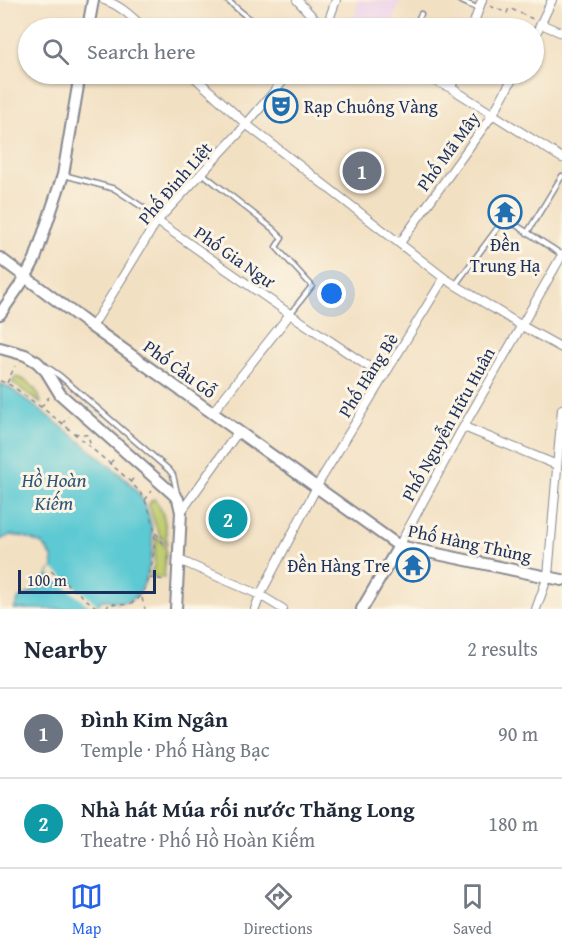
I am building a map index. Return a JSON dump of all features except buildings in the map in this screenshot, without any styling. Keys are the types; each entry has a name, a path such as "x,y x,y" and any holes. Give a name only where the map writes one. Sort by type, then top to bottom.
{"street":[{"path":"90,18 93,0"},
{"path":"104,0 111,2 133,18"},
{"path":"297,0 315,18"},
{"path":"329,18 336,0"},
{"path":"544,18 552,0"},
{"path":"544,25 562,33"},
{"path":"0,315 35,259 63,175 78,84"},
{"path":"202,84 246,124 444,278 562,348"},
{"name":"Phố Đinh Liệt","path":"92,327 158,221 280,84"},
{"path":"442,84 494,114 562,158"},
{"path":"451,88 452,84"},
{"name":"Phố Mã Mây","path":"400,243 494,114 510,84"},
{"name":"Phố Gia Ngư","path":"158,221 384,377"},
{"name":"Phố Nguyễn Hữu Huân","path":"362,609 562,255"},
{"name":"Phố Cầu Gỗ","path":"0,258 92,327 317,487"},
{"name":"Phố Hàng Bè","path":"255,609 317,487 444,278"},
{"path":"212,413 290,314"},
{"path":"0,348 25,355 37,362 46,370 60,394 161,482 177,500 181,512 176,609"},
{"path":"536,609 548,576 562,409"},
{"path":"464,427 557,465"},
{"path":"181,512 238,432"},
{"name":"Phố Hàng Thùng","path":"317,487 399,546 562,580"},
{"path":"179,560 260,596 283,609"}],"lane":[{"path":"227,0 248,18"},
{"path":"459,0 481,4"},
{"path":"419,18 421,14"},
{"path":"202,173 282,238 276,247 312,286 290,314"},
{"name":"Phố Gia Ngư","path":"63,175 115,189 153,214 158,221"},
{"path":"527,233 562,176"},
{"path":"455,285 506,218 562,255"}],"path":[{"path":"481,4 507,13 509,8 532,18"},
{"path":"7,383 15,366"},
{"path":"0,381 7,383 41,407 110,463 139,491 150,512 155,533 152,565 141,597 133,603 110,603 106,609"},
{"path":"41,407 50,396"},
{"path":"62,424 69,416"},
{"path":"73,433 88,435 91,448"},
{"path":"110,463 115,458"},
{"path":"130,482 136,476"},
{"path":"144,500 152,491"},
{"path":"155,533 168,546"},
{"path":"51,571 97,608"},
{"path":"148,578 166,580"},
{"path":"141,597 145,609"},
{"path":"108,605 113,609"}],"shaded area":[{"path":"359,0 401,0 393,18 355,18"}],"green space":[{"path":"16,377 32,387 41,403 12,382"},
{"path":"154,499 163,514 167,544 158,531 149,505"},
{"path":"156,536 166,548 164,578 150,576 154,566"}],"water":[{"name":"Hồ Hoàn Kiếm","path":"0,384 7,386 69,432 131,484 143,501 151,527 152,545 144,583 138,595 133,599 120,602 102,600 93,609 14,609 19,598 36,590 53,567 52,557 42,544 25,537 10,535 0,540"}],"pier":[{"path":"52,568 97,604 93,609 49,574"}],"place":[{"name":"Rạp Chuông Vàng","path":"281,106"},
{"name":"Đình Kim Ngân","path":"362,171"},
{"name":"Đền Trung Hạ","path":"505,212"},
{"name":"Nhà hát Múa rối nước Thăng Long","path":"228,519"},
{"name":"Đền Hàng Tre","path":"413,565"}]}
